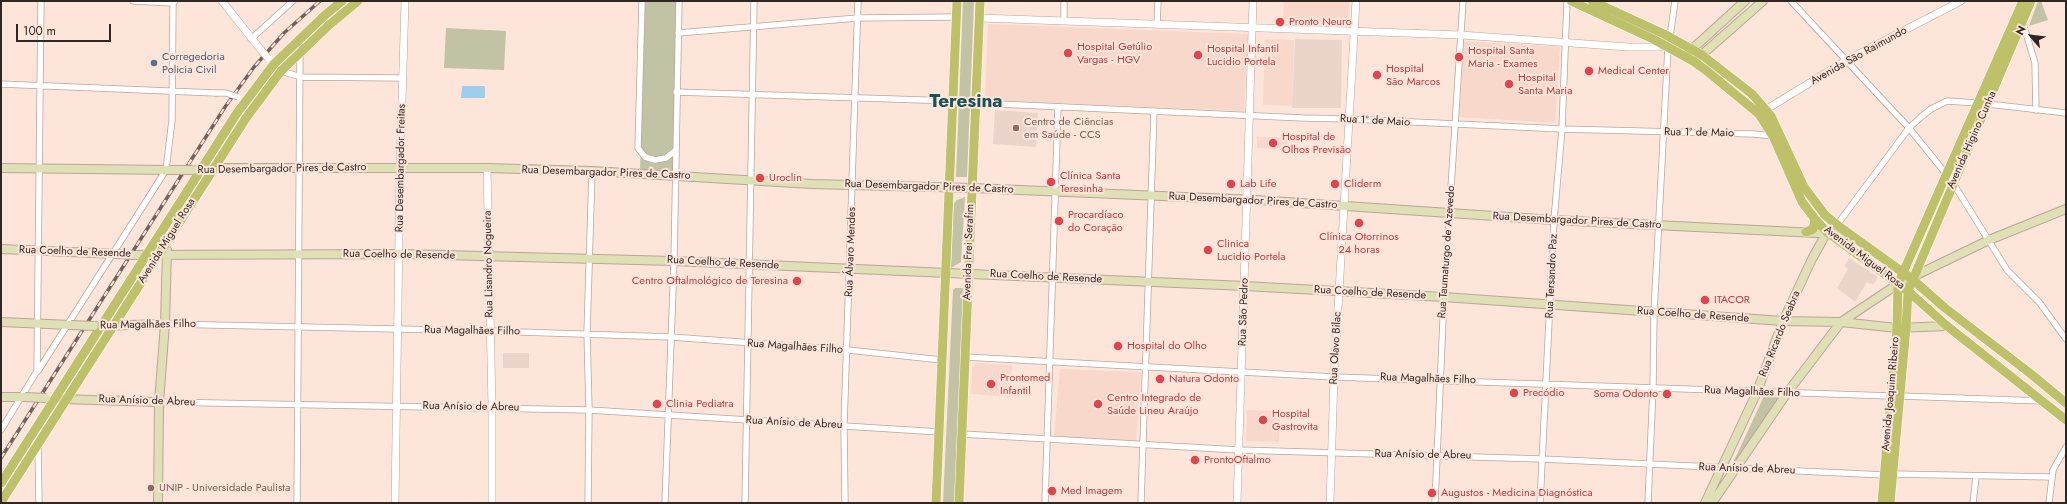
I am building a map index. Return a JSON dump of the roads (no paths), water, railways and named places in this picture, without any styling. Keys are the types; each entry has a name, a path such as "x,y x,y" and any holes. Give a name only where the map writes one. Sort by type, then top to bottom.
{"main road":[{"name":"Avenida Miguel Rosa","path":"1,483 50,398 146,255 196,170 242,99 271,61 342,1"},
{"name":"Avenida Miguel Rosa","path":"1,502 113,326 162,255 168,238 246,118 281,71 300,52 358,1"},
{"name":"Avenida Frei Serafim","path":"936,503 957,1"},
{"name":"Avenida Frei Serafim","path":"959,503 968,273 977,103 980,1"},
{"name":"Avenida Miguel Rosa","path":"1571,1 1684,56 1763,112 1775,123 1807,192 1817,206 1837,225 1912,279 1946,308 2032,374 2066,403"},
{"name":"Avenida Miguel Rosa","path":"1592,1 1693,49 1752,94 1763,112 1796,189 1815,219 1828,232 1908,291 1946,326 2044,401 2066,420"},
{"path":"1684,56 1745,1"},
{"path":"1693,62 1763,1"},
{"name":"Avenida Higino Cunha","path":"1898,284 2023,1"},
{"name":"Avenida Higino Cunha","path":"1908,291 1953,183 2023,23 2031,1"},
{"path":"1668,47 1693,49"},
{"path":"271,61 281,71"},
{"name":"Rua Desembargador Pires de Castro","path":"1,168 168,170 487,168 592,171 750,179 812,184 950,187 1248,200 1554,220 1828,232 1856,239"},
{"path":"1712,503 1787,393 1841,322 1898,284 1912,279 1989,240 2066,209"},
{"path":"1806,232 1813,229 1815,219"},
{"name":"Rua Ricardo Seabra","path":"1705,503 1723,468 1757,392 1783,321 1812,259 1828,232"},
{"name":"Rua Coelho de Resende","path":"1,249 134,255 399,254 674,261 851,270 945,272 1245,286 1444,297 1783,321 1841,322 1902,328 1946,326"},
{"path":"158,503 159,402 165,324 162,255"},
{"name":"Avenida Joaquim Ribeiro","path":"1898,284 1902,328"},
{"name":"Avenida Joaquim Ribeiro","path":"1882,503 1888,475 1902,328 1908,291"},
{"name":"Rua Magalhães Filho","path":"1,322 97,326 165,324"},
{"name":"Rua Anísio de Abreu","path":"1,397 159,402"},
{"name":"Avenida Joaquim Ribeiro","path":"1888,475 1890,503"}],"street":[{"path":"38,371 41,1"},
{"path":"1,430 168,170 172,92 174,2 133,1"},
{"path":"222,1 251,39 271,61"},
{"path":"251,39 293,1"},
{"name":"Rua Desembargador Freitas","path":"395,503 398,405 400,168 405,1"},
{"path":"642,1 638,148 645,157 655,160 666,158 676,150"},
{"path":"665,503 667,414 674,261 676,92 679,1"},
{"path":"745,503 754,1"},
{"name":"Rua Álvaro Mendes","path":"845,503 844,426 851,270 854,97 858,1"},
{"path":"1064,1 1064,20"},
{"path":"1157,24 1158,1"},
{"name":"Rua São Pedro","path":"1237,503 1243,371 1253,1"},
{"name":"Rua Olavo Bilac","path":"1330,503 1334,377 1356,1"},
{"name":"Rua Taumaturgo de Azevedo","path":"1435,503 1444,297 1463,1"},
{"name":"Rua Tersandro Paz","path":"1540,503 1545,383 1551,305 1554,220 1562,129 1567,1"},
{"path":"1670,37 1675,1"},
{"path":"1790,1 1847,60 1909,128 1947,175"},
{"name":"Avenida São Raimundo","path":"1763,112 1847,60 1961,1"},
{"path":"678,33 858,18 956,17"},
{"path":"980,18 1461,35 1628,46 1668,47 1654,313 1653,388 1648,503"},
{"path":"2023,23 2035,63 2036,110"},
{"path":"297,503 300,52"},
{"path":"281,71 301,77 403,78"},
{"path":"1,84 226,93 242,99"},
{"path":"676,92 954,101"},
{"path":"1837,225 1909,128 1926,113 1943,102 1978,103"},
{"name":"Rua 1º de Maio","path":"977,103 1058,108 1350,119 1456,125 1754,134 1773,136"},
{"path":"1988,104 2066,113"},
{"path":"1045,503 1054,277 1058,108"},
{"path":"1141,503 1147,366 1148,281 1154,111"},
{"name":"Rua Lisandro Nogueira","path":"487,168 492,407 492,503"},
{"path":"588,503 589,410 587,333 592,171"},
{"path":"1953,183 2007,270 2039,302 2066,339"},
{"name":"Rua Magalhães Filho","path":"165,324 587,333 671,337 747,344 848,350 942,360"},
{"name":"Rua Magalhães Filho","path":"965,358 1147,366 1334,377 2044,401"},
{"name":"Rua Anísio de Abreu","path":"159,402 298,405 398,405 589,410 940,432"},
{"name":"Rua Anísio de Abreu","path":"962,434 1239,450 1542,459 1888,475 2052,477"},
{"path":"38,444 39,503"},
{"path":"2049,503 2052,477 2056,463 2066,447"},
{"path":"1973,503 1976,477"}],"water":[{"path":"462,86 485,86 485,98 461,98"}],"railway":[{"path":"1,458 225,107 254,67 284,33 320,1"}],"place":[{"name":"Pronto Neuro","path":"1280,22"},
{"name":"Hospital Getúlio Vargas - HGV","path":"1068,53"},
{"name":"Hospital Infantil Lucidio Portela","path":"1198,55"},
{"name":"Hospital Santa Maria - Exames","path":"1459,57"},
{"name":"Corregedoria Policia Civil","path":"154,63"},
{"name":"Medical Center","path":"1589,71"},
{"name":"Hospital São Marcos","path":"1377,75"},
{"name":"Hospital Santa Maria","path":"1509,84"},
{"name":"Centro de Ciências em Saúde - CCS","path":"1016,128"},
{"name":"Hospital de Olhos Previsão","path":"1273,143"},
{"name":"Uroclin","path":"760,178"},
{"name":"Clínica Santa Teresinha","path":"1051,182"},
{"name":"Lab Life","path":"1231,184"},
{"name":"Cliderm","path":"1335,184"},
{"name":"Procardíaco do Coração","path":"1059,221"},
{"name":"Clínica Otorrinos 24 horas","path":"1359,223"},
{"name":"Clinica Lucidio Portela","path":"1208,250"},
{"name":"Centro Oftalmológico de Teresina","path":"797,281"},
{"name":"ITACOR","path":"1705,300"},
{"name":"Hospital do Olho","path":"1118,346"},
{"name":"Natura Odonto","path":"1160,379"},
{"name":"Prontomed Infantil","path":"991,384"},
{"name":"Precódio","path":"1514,393"},
{"name":"Soma Odonto","path":"1667,394"},
{"name":"Clinia Pediatra","path":"657,404"},
{"name":"Centro Integrado de Saúde Lineu Araújo","path":"1098,404"},
{"name":"Hospital Gastrovita","path":"1263,420"},
{"name":"ProntoOftalmo","path":"1195,460"},
{"name":"UNIP - Universidade Paulista","path":"151,488"},
{"name":"Med Imagem","path":"1052,491"},
{"name":"Augustos - Medicina Diagnóstica","path":"1432,493"}],"district":[{"name":"Teresina","path":"966,102"}]}
